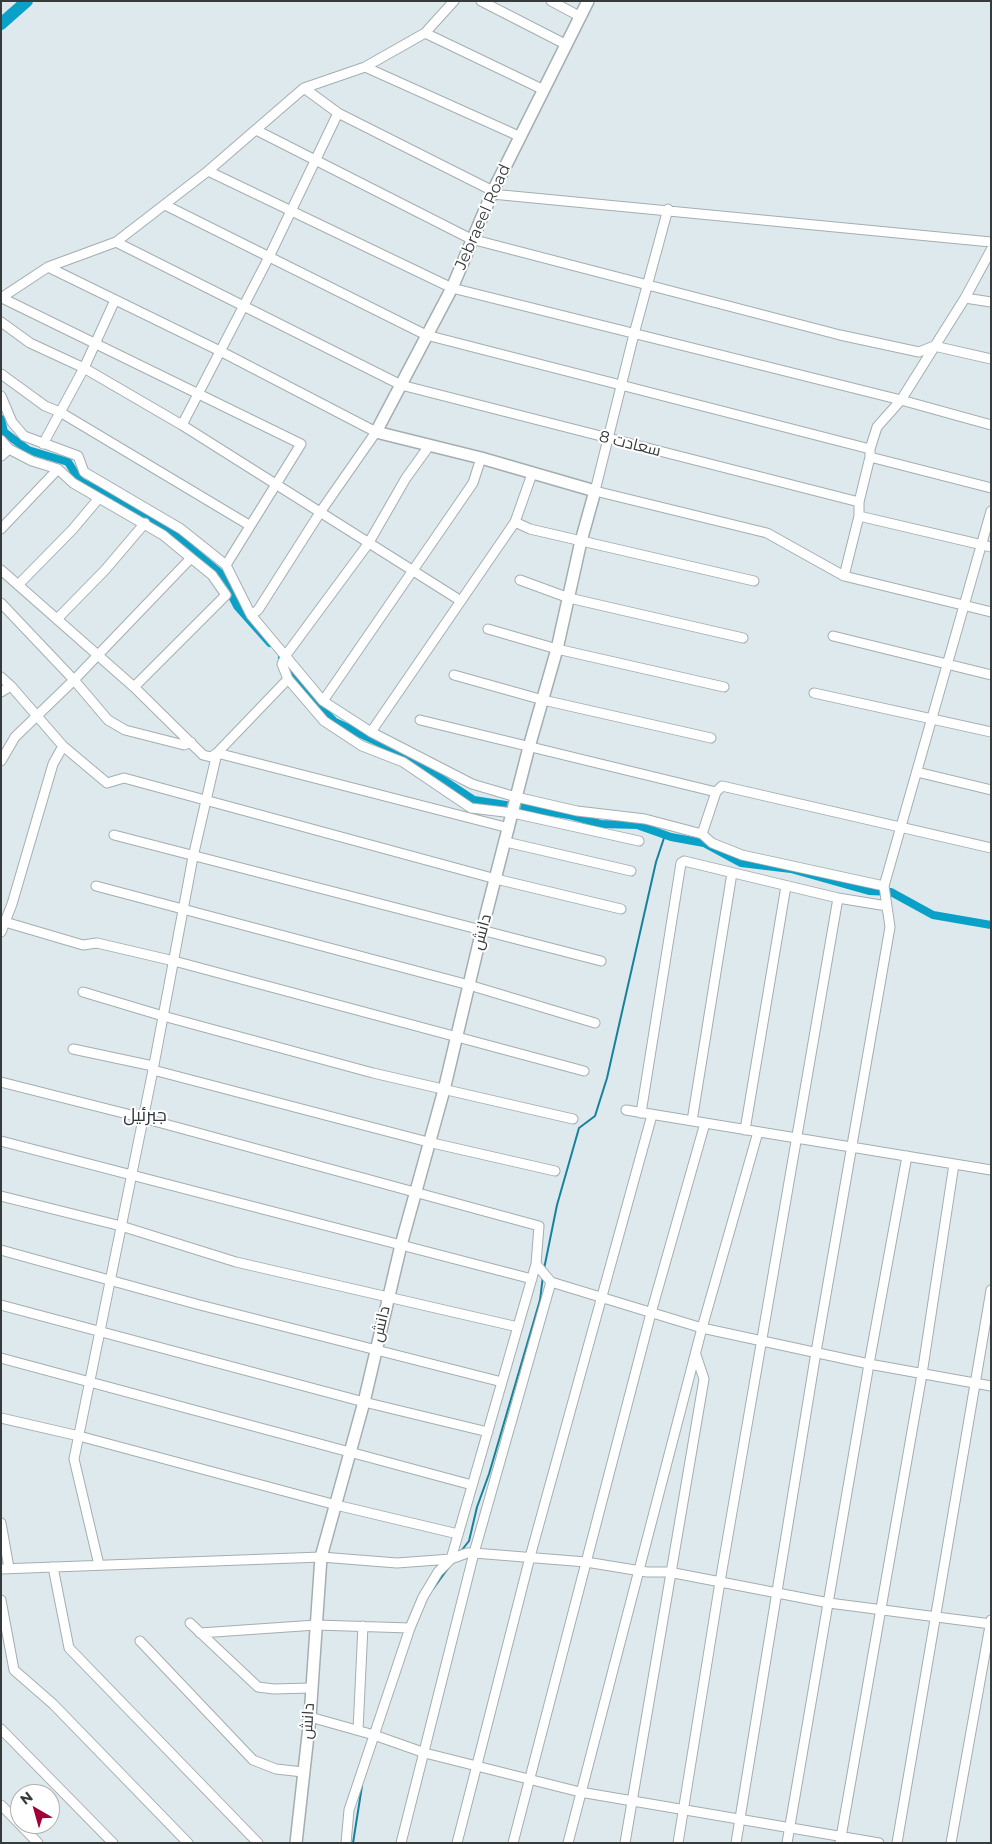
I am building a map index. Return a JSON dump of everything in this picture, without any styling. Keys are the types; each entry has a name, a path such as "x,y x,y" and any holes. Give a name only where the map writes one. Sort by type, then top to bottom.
{"main road":[{"name":"Jebraeel Road","path":"376,432 452,288 471,239 493,192 588,1"},
{"path":"376,432 481,458 596,491"},
{"name":"دانش","path":"296,1843 310,1717 310,1688 321,1557 348,1453 364,1402 388,1296 428,1142 444,1090 468,985 529,747 557,649 581,541 596,491"}],"street":[{"path":"226,565 300,444 2,298 48,267 116,242 208,171 304,88 365,67 425,33 454,1"},
{"path":"482,1 565,44"},
{"path":"550,1 581,17"},
{"path":"425,33 544,90"},
{"path":"365,67 520,137"},
{"path":"304,88 338,113 493,192 991,242"},
{"path":"182,425 222,352 292,212 313,161 338,113"},
{"path":"256,130 313,161 471,239 840,335 919,352 934,346 991,359"},
{"path":"208,171 452,288 901,400 991,425"},
{"path":"165,204 269,258 426,335 621,385 991,488"},
{"path":"668,210 634,334 596,491 767,533 844,576 991,612"},
{"name":"سعادت 8","path":"116,242 401,385 859,502"},
{"path":"844,576 859,516 859,502 877,428 901,400 965,298 991,250"},
{"path":"48,267 222,352 376,432 321,511 258,610 251,615"},
{"path":"965,298 991,302"},
{"path":"43,444 84,368 115,300"},
{"path":"1,322 30,343 84,368 182,425 277,483 368,544 414,570 461,601"},
{"path":"1,374 45,406 60,412 249,525"},
{"path":"1,396 12,422 24,436 78,456 84,472 181,529 226,565 251,615 323,701 371,732 472,784 516,797 577,811 645,819 702,834 712,843 742,855 884,886"},
{"path":"1,440 9,449 32,461 58,469 73,483 162,535 212,575 226,594 134,688"},
{"path":"429,446 406,478 368,544 286,655 282,664 288,679 324,721 362,746 403,762 471,808 513,813 639,841"},
{"path":"1,456 9,449"},
{"path":"323,701 473,483 481,458"},
{"path":"1,529 58,469"},
{"path":"371,732 515,522 532,474"},
{"path":"18,585 99,498"},
{"path":"736,1843 816,1352 890,927 884,886 903,827 916,772 934,718 947,664 991,511"},
{"path":"859,516 991,547"},
{"path":"515,522 530,529 754,581"},
{"path":"57,619 105,570 145,524"},
{"path":"1,761 15,737 74,680 191,558"},
{"path":"1,570 97,654 203,755 211,757 217,753 288,679"},
{"path":"520,580 569,598 742,638"},
{"path":"1,603 74,680 108,720 125,730 184,745 191,742"},
{"path":"488,629 557,649 724,687"},
{"path":"833,636 991,675"},
{"path":"454,675 543,700 710,738"},
{"path":"1,677 63,746 107,783 124,778 496,878 621,909"},
{"path":"1,692 11,686"},
{"path":"814,693 991,732"},
{"path":"420,720 716,792"},
{"path":"1,932 54,764 63,746"},
{"path":"99,1565 74,1459 153,1068 193,856 217,753"},
{"path":"217,753 509,828"},
{"path":"916,772 991,790"},
{"path":"702,834 716,792 722,786 991,848"},
{"path":"114,835 601,961"},
{"path":"506,842 631,871"},
{"path":"641,1113 679,865 684,861 838,898 887,906"},
{"path":"692,1121 732,873"},
{"path":"96,886 468,985 595,1022"},
{"path":"745,1130 786,886"},
{"path":"678,1843 720,1582 838,898"},
{"path":"5,922 83,945 97,943 174,961 584,1071"},
{"path":"82,992 373,1073 573,1119"},
{"path":"73,1049 153,1068 428,1142 555,1171"},
{"path":"1,1082 143,1118 539,1226 536,1264 451,1559 438,1572 423,1596 410,1628 349,1810 346,1843"},
{"path":"626,1110 991,1170"},
{"path":"457,1843 530,1557 600,1297 652,1115"},
{"path":"513,1843 651,1313 705,1124"},
{"path":"568,1843 702,1328 758,1132"},
{"path":"1,1141 532,1279"},
{"path":"787,1843 868,1364 907,1156"},
{"path":"840,1839 882,1610 922,1374 954,1164"},
{"path":"1,1196 121,1226 236,1262 518,1327"},
{"path":"1,1250 502,1382"},
{"path":"536,1264 551,1282 702,1328 868,1364 991,1386"},
{"path":"401,1843 425,1754 471,1553 551,1282"},
{"path":"897,1843 991,1290"},
{"path":"1,1305 364,1402 488,1432"},
{"path":"624,1843 669,1572 704,1379 696,1355"},
{"path":"1,1358 472,1485"},
{"path":"1,1418 79,1436 336,1505 458,1534"},
{"path":"1,1523 5,1569 321,1557 397,1563 451,1559 471,1553 586,1562 639,1570 669,1572 829,1602 935,1617 990,1622 951,1843"},
{"path":"53,1567 69,1648 258,1843"},
{"path":"1,1600 14,1670 53,1704 188,1843"},
{"path":"190,1623 258,1687 274,1689 310,1688"},
{"path":"200,1633 316,1625 410,1628"},
{"path":"358,1730 363,1626"},
{"path":"140,1641 254,1760 276,1769 303,1772"},
{"path":"310,1717 374,1735 425,1754 530,1781 580,1792 683,1809 789,1830 840,1839 878,1843"},
{"path":"1,1729 113,1843"},
{"path":"1,1805 38,1843"}],"waterway":[{"path":"1,24 27,1"},
{"path":"1,419 4,432 28,450 68,462 80,481 163,525 220,573 237,606 270,643"},
{"path":"282,658 313,700 335,722 404,754 474,800 569,815 601,824 637,825 671,837 704,843 741,863 791,869 869,891 891,892 933,915 991,925"},
{"path":"544,1269 557,1205 579,1128 595,1116 607,1078 656,862 665,835"},
{"path":"461,1551 469,1541 477,1507 489,1474 540,1300 543,1276"},
{"path":"433,1589 449,1567"},
{"path":"353,1843 362,1786"}],"district":[{"name":"جبرئیل","path":"145,1116"}]}
